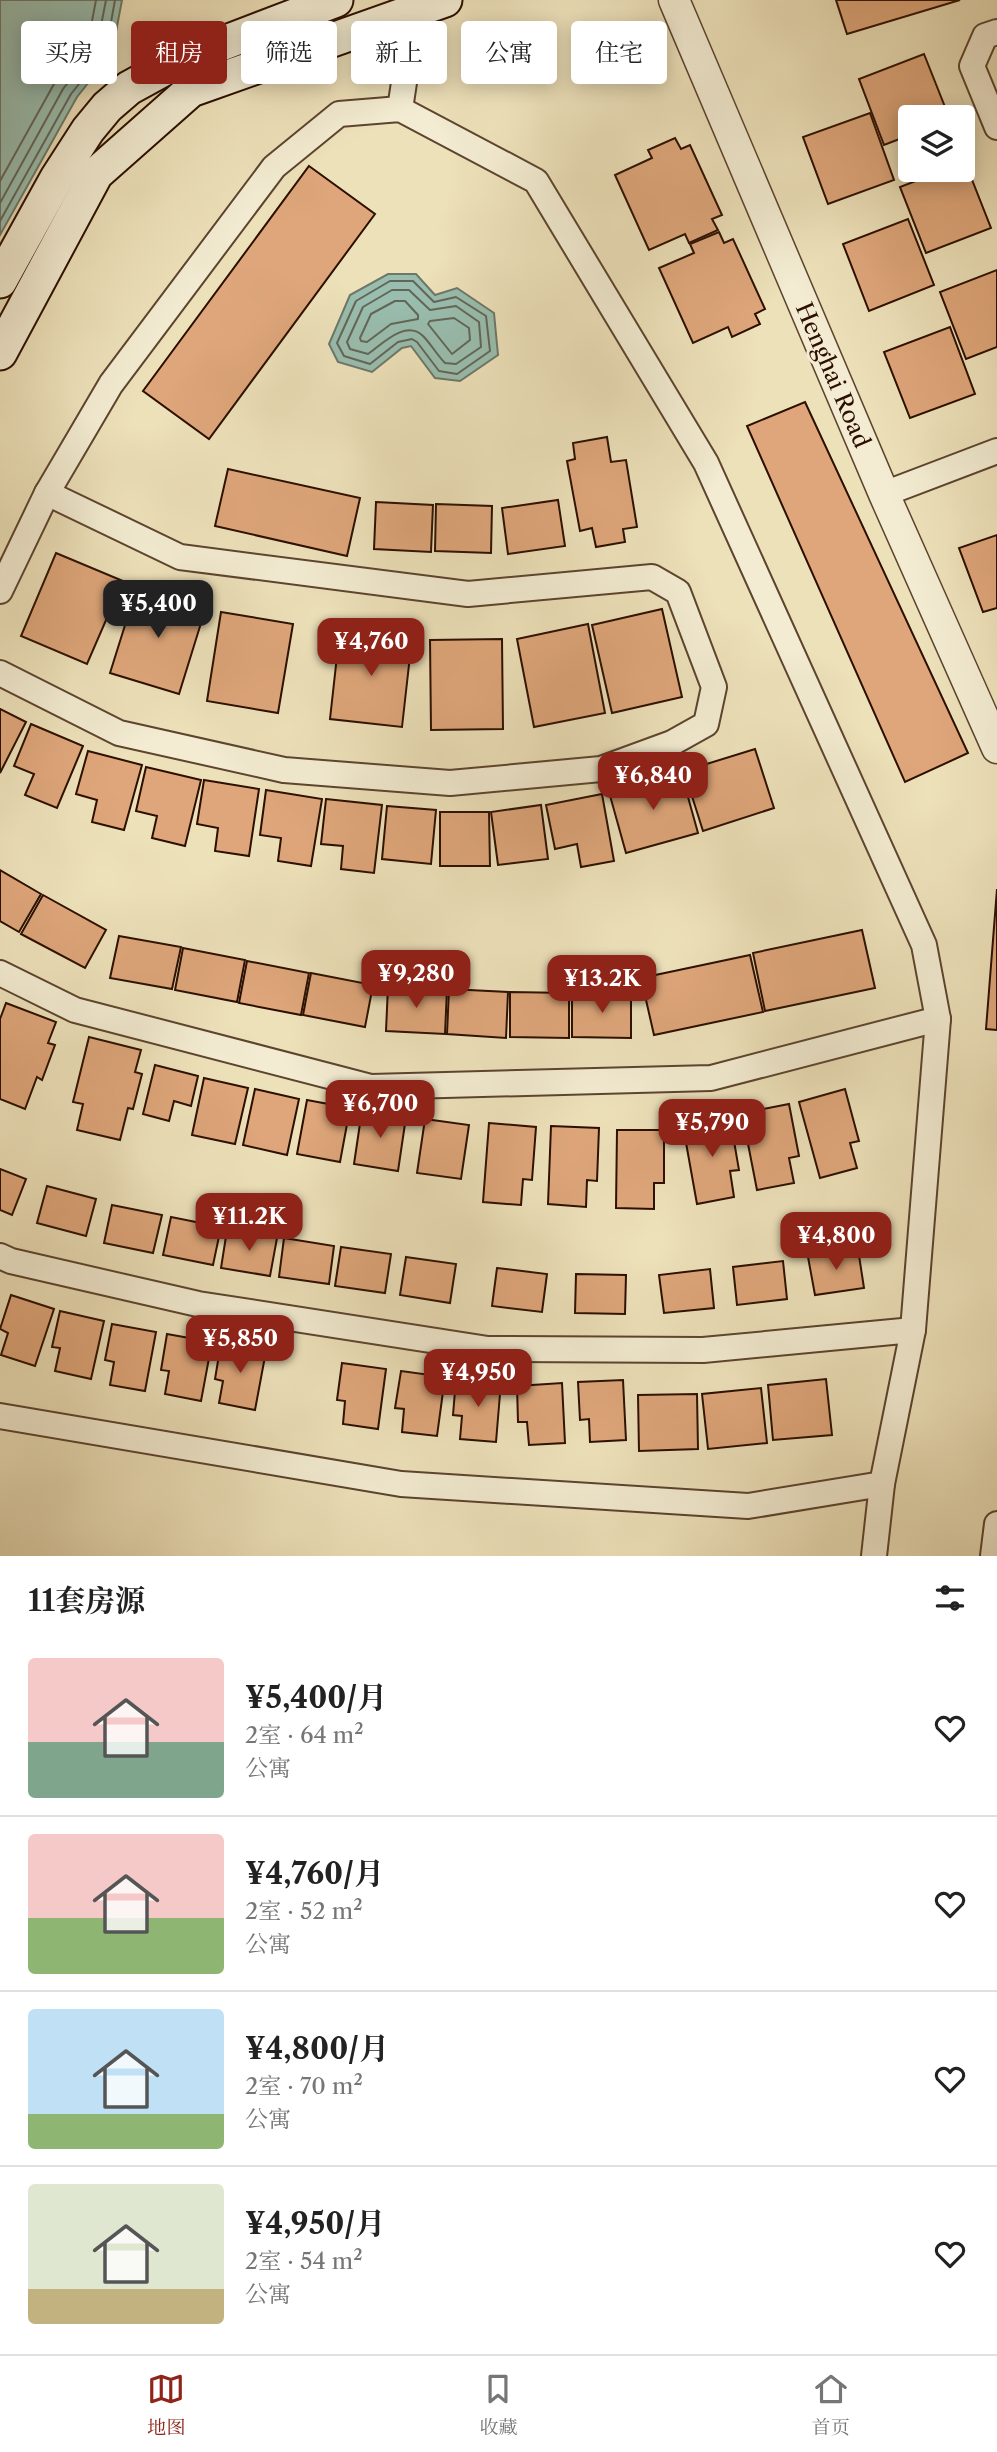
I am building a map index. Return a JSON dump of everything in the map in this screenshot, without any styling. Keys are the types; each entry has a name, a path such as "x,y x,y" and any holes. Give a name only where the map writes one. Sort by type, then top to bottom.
{"main road":[{"path":"0,281 57,178 88,130 107,107 129,88 182,59 336,0"},
{"path":"0,353 96,174 191,90 430,5"}],"street":[{"name":"Henghai Road","path":"674,0 884,494 997,748"},
{"path":"400,109 430,5"},
{"path":"991,34 972,66 997,127"},
{"path":"0,591 47,493 111,384 274,167 339,114 400,109 536,181 706,463 924,945 938,1019 913,1330 882,1484 874,1556"},
{"path":"884,494 997,451"},
{"path":"0,673 118,733 284,770 450,783 601,769 672,743 706,724 713,687 709,675 678,592 652,577 468,594 180,557 47,493"},
{"path":"0,972 75,1010 371,1087 711,1078 938,1019"},
{"path":"0,1256 11,1261 198,1304 488,1349 703,1350 913,1330"},
{"path":"0,1416 401,1484 748,1506 882,1484"},
{"path":"993,1556 997,1524"}],"water":[{"path":"0,0 122,0 117,26 117,21 21,21 21,84 87,84 77,97 0,235"},
{"path":"388,274 416,274 435,295 457,288 494,313 498,355 460,381 435,378 411,346 402,348 372,372 338,362 329,344 350,295"}],"building":[{"path":"836,0 960,0 847,34"},
{"path":"924,54 944,105 898,105 898,140 884,145 859,79"},
{"path":"870,113 894,180 828,204 803,137"},
{"path":"675,138 681,149 690,145 722,215 712,219 718,230 689,243 685,234 649,250 615,175 652,158 648,150"},
{"path":"309,166 375,214 209,439 143,391"},
{"path":"913,182 973,182 991,228 926,253 900,187"},
{"path":"908,219 934,285 869,311 843,244"},
{"path":"719,232 724,243 733,239 765,309 755,314 760,324 732,337 728,327 693,343 659,268 694,253 690,244"},
{"path":"997,270 997,347 966,359 940,292"},
{"path":"950,327 975,394 910,418 884,352"},
{"path":"805,402 968,753 905,782 747,426"},
{"path":"607,437 611,462 626,460 637,527 623,529 625,542 596,547 592,528 580,531 567,461 575,459 573,443"},
{"path":"228,469 360,498 347,556 215,526"},
{"path":"558,500 565,546 508,554 502,508"},
{"path":"376,502 433,505 431,552 374,549"},
{"path":"436,504 492,506 491,553 435,551"},
{"path":"997,535 997,608 983,612 959,548"},
{"path":"56,553 123,581 87,664 21,636"},
{"path":"137,587 206,607 179,694 110,673"},
{"path":"662,609 682,697 612,713 592,625"},
{"path":"221,612 293,624 278,713 207,701"},
{"path":"588,624 605,713 534,727 517,639"},
{"path":"340,629 412,638 402,727 330,719"},
{"path":"502,639 503,729 431,730 430,640"},
{"path":"0,709 26,722 0,773"},
{"path":"31,724 83,746 57,808 25,795 34,774 14,766"},
{"path":"755,749 774,808 703,831 684,771"},
{"path":"88,751 142,765 124,830 92,822 97,800 76,794"},
{"path":"146,767 201,780 185,846 152,838 157,816 136,811"},
{"path":"681,772 698,833 626,853 609,792"},
{"path":"204,780 259,789 249,856 215,851 218,828 197,824"},
{"path":"266,790 322,799 311,866 278,861 281,838 260,835"},
{"path":"602,794 614,861 581,867 577,844 555,849 546,805"},
{"path":"326,799 382,805 374,873 341,869 343,846 321,844"},
{"path":"541,805 548,859 498,865 491,812"},
{"path":"387,806 436,810 431,864 382,859"},
{"path":"440,812 489,812 490,866 440,866"},
{"path":"0,870 41,894 19,932 0,921"},
{"path":"997,889 997,1030 986,1029"},
{"path":"43,895 106,930 85,968 21,934"},
{"path":"862,930 875,988 765,1011 753,953"},
{"path":"119,936 181,947 172,989 110,978"},
{"path":"183,948 245,960 237,1002 175,990"},
{"path":"750,955 763,1012 654,1035 641,978"},
{"path":"247,961 309,973 301,1015 239,1003"},
{"path":"311,973 373,985 365,1027 303,1015"},
{"path":"388,986 447,989 445,1034 386,1031"},
{"path":"449,989 508,992 506,1038 447,1034"},
{"path":"510,992 569,993 569,1038 510,1037"},
{"path":"572,992 631,992 631,1038 572,1037"},
{"path":"6,1003 56,1022 48,1043 55,1045 42,1080 37,1077 25,1109 0,1099 0,1019"},
{"path":"89,1037 141,1050 135,1072 142,1074 133,1109 128,1108 120,1140 77,1130 83,1104 73,1102"},
{"path":"155,1065 198,1076 191,1106 174,1101 169,1121 143,1114"},
{"path":"204,1078 248,1088 235,1144 192,1135"},
{"path":"255,1089 299,1099 287,1155 243,1145"},
{"path":"845,1089 859,1141 850,1143 857,1168 820,1178 799,1102"},
{"path":"307,1100 350,1108 340,1162 297,1154"},
{"path":"789,1104 799,1156 789,1158 794,1183 757,1190 742,1113"},
{"path":"362,1110 406,1117 398,1171 354,1164"},
{"path":"730,1118 739,1170 730,1171 734,1197 697,1204 683,1126"},
{"path":"425,1119 469,1125 461,1179 417,1173"},
{"path":"489,1123 536,1127 532,1180 523,1179 521,1205 483,1202"},
{"path":"551,1126 599,1128 597,1181 587,1180 586,1207 548,1204"},
{"path":"617,1130 664,1130 664,1183 654,1183 654,1209 616,1208"},
{"path":"0,1169 26,1179 12,1215 0,1210"},
{"path":"47,1186 96,1199 86,1236 37,1223"},
{"path":"112,1205 162,1215 153,1253 104,1243"},
{"path":"171,1217 221,1227 213,1265 163,1255"},
{"path":"227,1230 277,1238 270,1276 221,1268"},
{"path":"284,1238 334,1246 329,1284 279,1277"},
{"path":"341,1247 391,1254 385,1293 335,1286"},
{"path":"858,1249 864,1288 815,1295 808,1257"},
{"path":"406,1257 456,1264 450,1303 400,1295"},
{"path":"783,1261 787,1299 737,1305 733,1267"},
{"path":"497,1268 547,1274 542,1312 492,1306"},
{"path":"710,1269 714,1308 664,1313 659,1275"},
{"path":"576,1274 626,1275 625,1314 575,1313"},
{"path":"11,1295 54,1309 35,1366 1,1355 8,1333 0,1329"},
{"path":"60,1311 104,1321 91,1379 55,1371 60,1348 52,1347"},
{"path":"112,1324 156,1332 145,1391 110,1385 114,1362 105,1360"},
{"path":"167,1334 212,1342 201,1401 165,1394 169,1371 161,1370"},
{"path":"221,1343 266,1351 255,1410 219,1403 223,1381 215,1379"},
{"path":"342,1363 386,1369 378,1429 343,1424 345,1401 337,1400"},
{"path":"401,1371 445,1377 437,1436 402,1432 404,1409 395,1408"},
{"path":"456,1379 501,1382 496,1442 460,1439 462,1416 453,1415"},
{"path":"826,1379 832,1435 773,1440 768,1385"},
{"path":"623,1380 626,1440 590,1442 589,1419 580,1420 578,1382"},
{"path":"562,1383 565,1443 529,1445 527,1422 518,1422 517,1386"},
{"path":"761,1388 767,1443 708,1449 702,1394"},
{"path":"697,1394 698,1449 639,1451 638,1395"}]}
